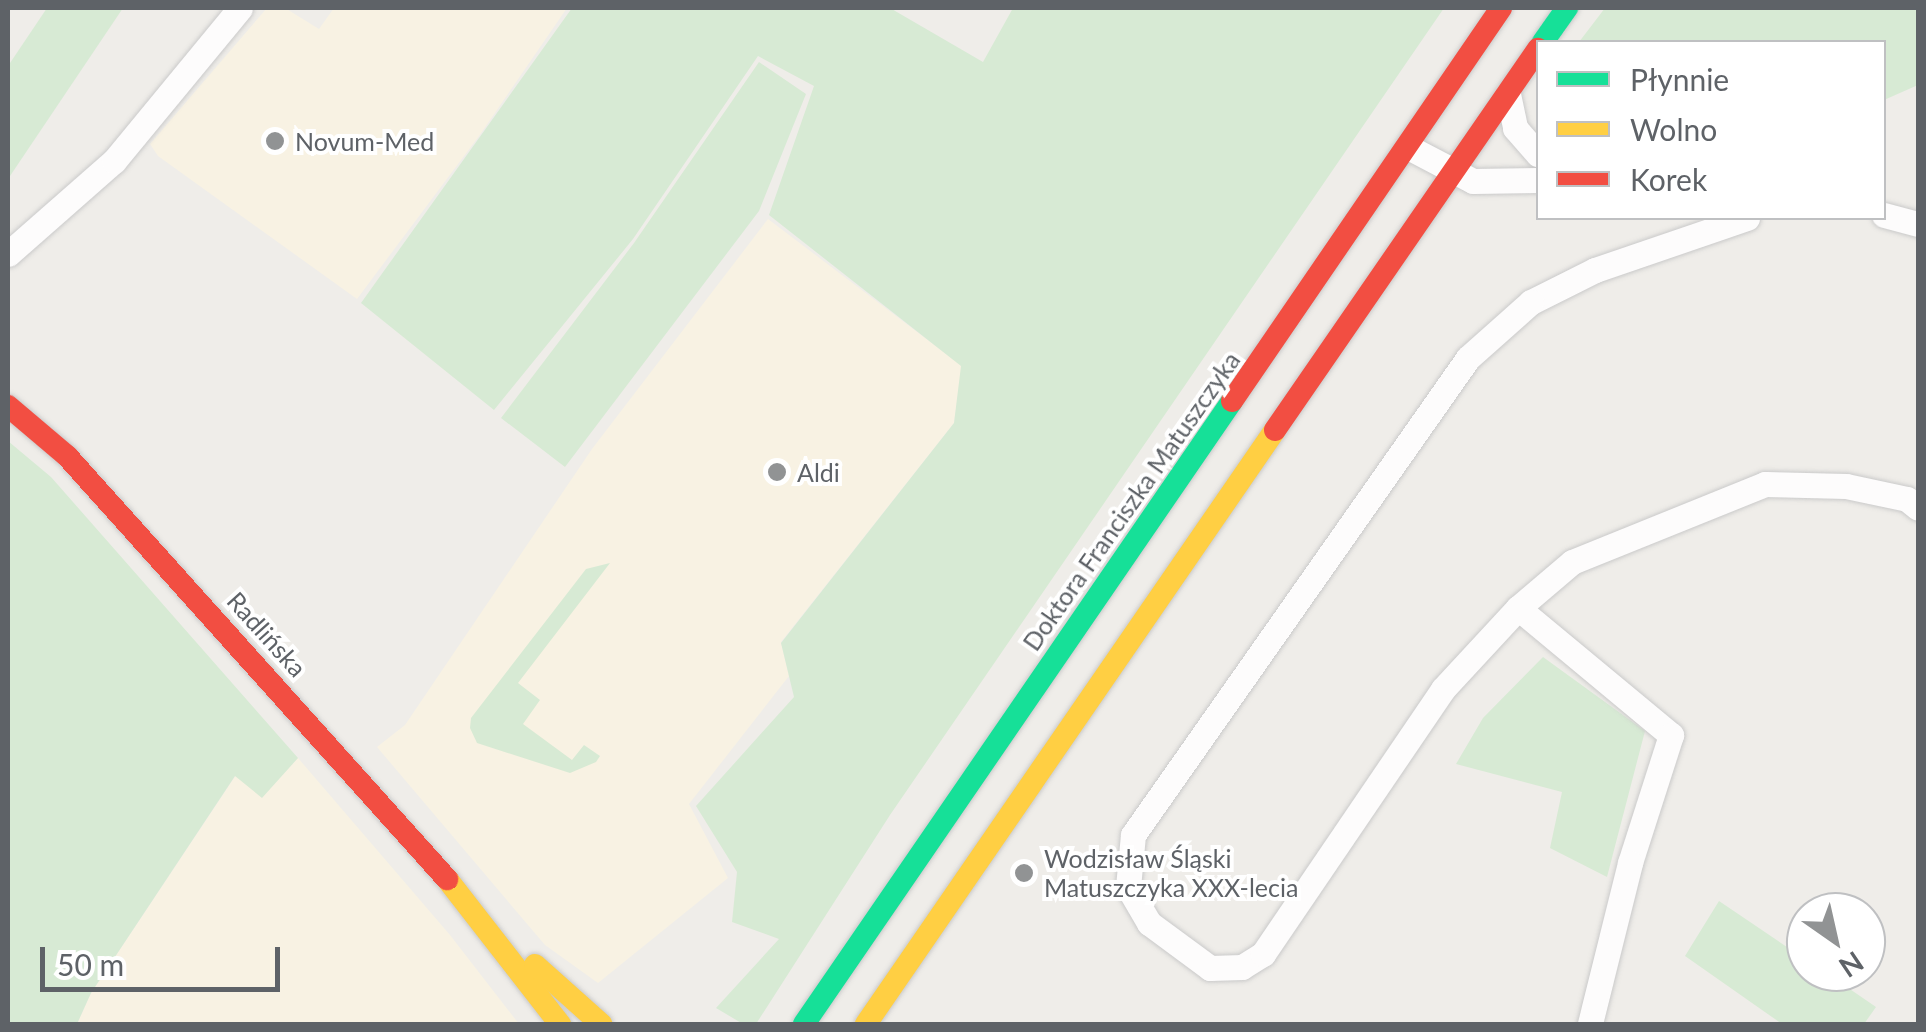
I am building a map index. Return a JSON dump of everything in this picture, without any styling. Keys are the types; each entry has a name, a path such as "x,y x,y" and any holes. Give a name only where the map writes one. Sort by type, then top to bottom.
{"main road":[{"name":"Doktora Franciszka Matuszczyka","path":"804,1024 1501,8"},
{"path":"1544,40 1567,8"},
{"path":"866,1024 1536,53"},
{"name":"Radlińska","path":"8,406 67,456 106,498 475,910 560,1024"},
{"name":"Radlińska","path":"475,910 600,1024"}],"street":[{"path":"8,254 114,161 240,8"},
{"path":"1508,94 1515,128 1536,152"},
{"path":"1408,147 1452,172 1500,184 1536,180"},
{"path":"1886,216 1918,224"},
{"path":"1741,220 1595,270 1531,302 1468,358 1133,835 1128,887 1149,923 1210,968 1242,967 1262,954 1443,689 1518,608 1572,562 1765,484 1846,486 1907,499 1918,508"},
{"path":"1518,608 1671,734 1630,863 1590,1024"}],"shaded area":[{"path":"267,8 285,8 319,29 334,8 567,8 479,136 357,299 158,156 150,144"},
{"path":"768,219 962,366 954,423 781,642 789,676 689,804 728,878 598,983 545,945 377,747 405,725 592,449"},
{"path":"298,758 450,935 519,1024 77,1024 91,993 236,775 262,797"}],"green space":[{"path":"47,8 123,8 8,179 8,66"},
{"path":"572,8 890,8 983,62 1013,8 1444,8 890,815 756,1024 743,1024 716,1008 779,939 732,922 737,872 696,806 794,697 781,643 954,423 961,366 769,215 814,86 758,56 633,239 494,410 361,303"},
{"path":"1605,8 1918,8 1918,85 1886,99 1886,40 1581,40"},
{"path":"759,62 806,94 759,211 565,467 501,418 634,243"},
{"path":"8,441 51,477 298,758 262,798 235,776 91,993 77,1024 8,1024"},
{"path":"610,563 518,683 540,700 523,724 572,760 584,745 600,756 596,762 570,773 477,743 470,728 471,718 586,569"},
{"path":"1543,657 1645,731 1607,877 1550,848 1562,792 1456,764 1483,718"},
{"path":"1719,901 1786,946 1786,992 1854,992 1876,1007 1864,1024 1782,1024 1685,956"}],"traffic: fast":[{"path":"1544,40 1567,8"},
{"path":"804,1024 1232,401"}],"traffic: slow":[{"path":"866,1024 1275,430"},
{"path":"447,879 560,1024"},
{"path":"535,965 601,1024"}],"traffic: jam":[{"path":"1232,401 1501,8"},
{"path":"1275,430 1536,52"},
{"path":"8,406 67,456 447,879"}],"place":[{"name":"Novum-Med","path":"275,141"},
{"name":"Aldi","path":"777,472"},
{"name":"Wodzisław Śląski Matuszczyka XXX-lecia","path":"1024,873"}]}
